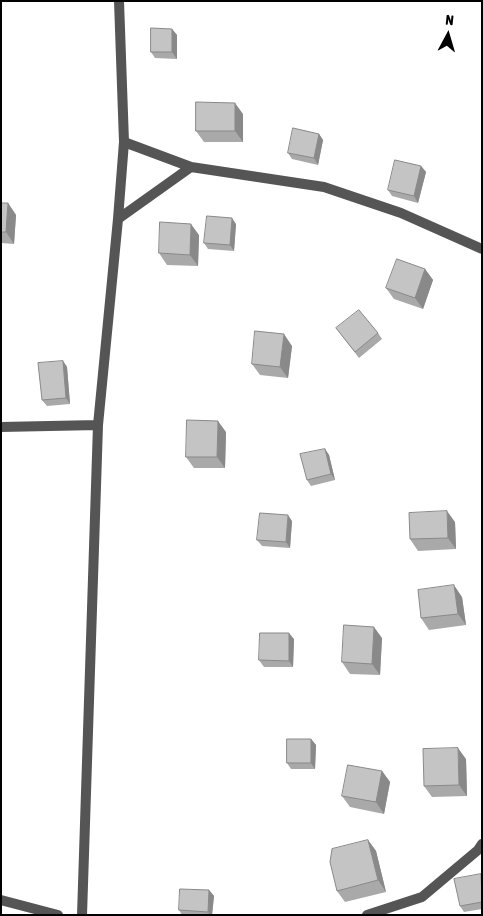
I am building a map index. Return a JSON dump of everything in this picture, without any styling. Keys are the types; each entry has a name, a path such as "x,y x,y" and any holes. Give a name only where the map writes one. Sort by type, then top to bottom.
{"street":[{"path":"82,915 98,425 124,142 119,1"},
{"path":"124,142 191,167 324,187 402,213 482,249"},
{"path":"118,219 191,167"},
{"path":"1,427 98,425"},
{"path":"368,915 422,897 478,850 482,844"},
{"path":"1,900 58,915"}],"building":[{"path":"151,28 172,29 172,52 151,52"},
{"path":"196,102 235,103 235,131 196,131"},
{"path":"293,128 319,134 314,158 288,153"},
{"path":"395,160 421,166 414,196 388,190"},
{"path":"1,203 8,203 6,232 1,232"},
{"path":"207,216 232,218 230,245 204,243"},
{"path":"160,222 191,224 190,255 159,253"},
{"path":"397,259 425,269 415,298 386,288"},
{"path":"359,310 378,333 355,352 336,328"},
{"path":"255,331 284,334 280,367 252,364"},
{"path":"63,361 66,398 42,400 38,363"},
{"path":"187,420 218,421 217,457 186,457"},
{"path":"325,449 331,474 307,480 300,454"},
{"path":"447,511 448,538 410,539 409,513"},
{"path":"260,513 288,515 286,542 257,540"},
{"path":"454,585 458,614 421,618 418,590"},
{"path":"344,625 374,627 372,664 342,662"},
{"path":"260,633 289,633 289,661 259,660"},
{"path":"287,739 311,739 311,763 287,763"},
{"path":"458,748 459,785 424,786 423,749"},
{"path":"348,765 382,771 376,802 342,796"},
{"path":"368,840 378,880 337,891 330,862 332,849"},
{"path":"481,874 482,902 460,906 454,879"},
{"path":"180,889 209,890 208,912 179,910"}]}
